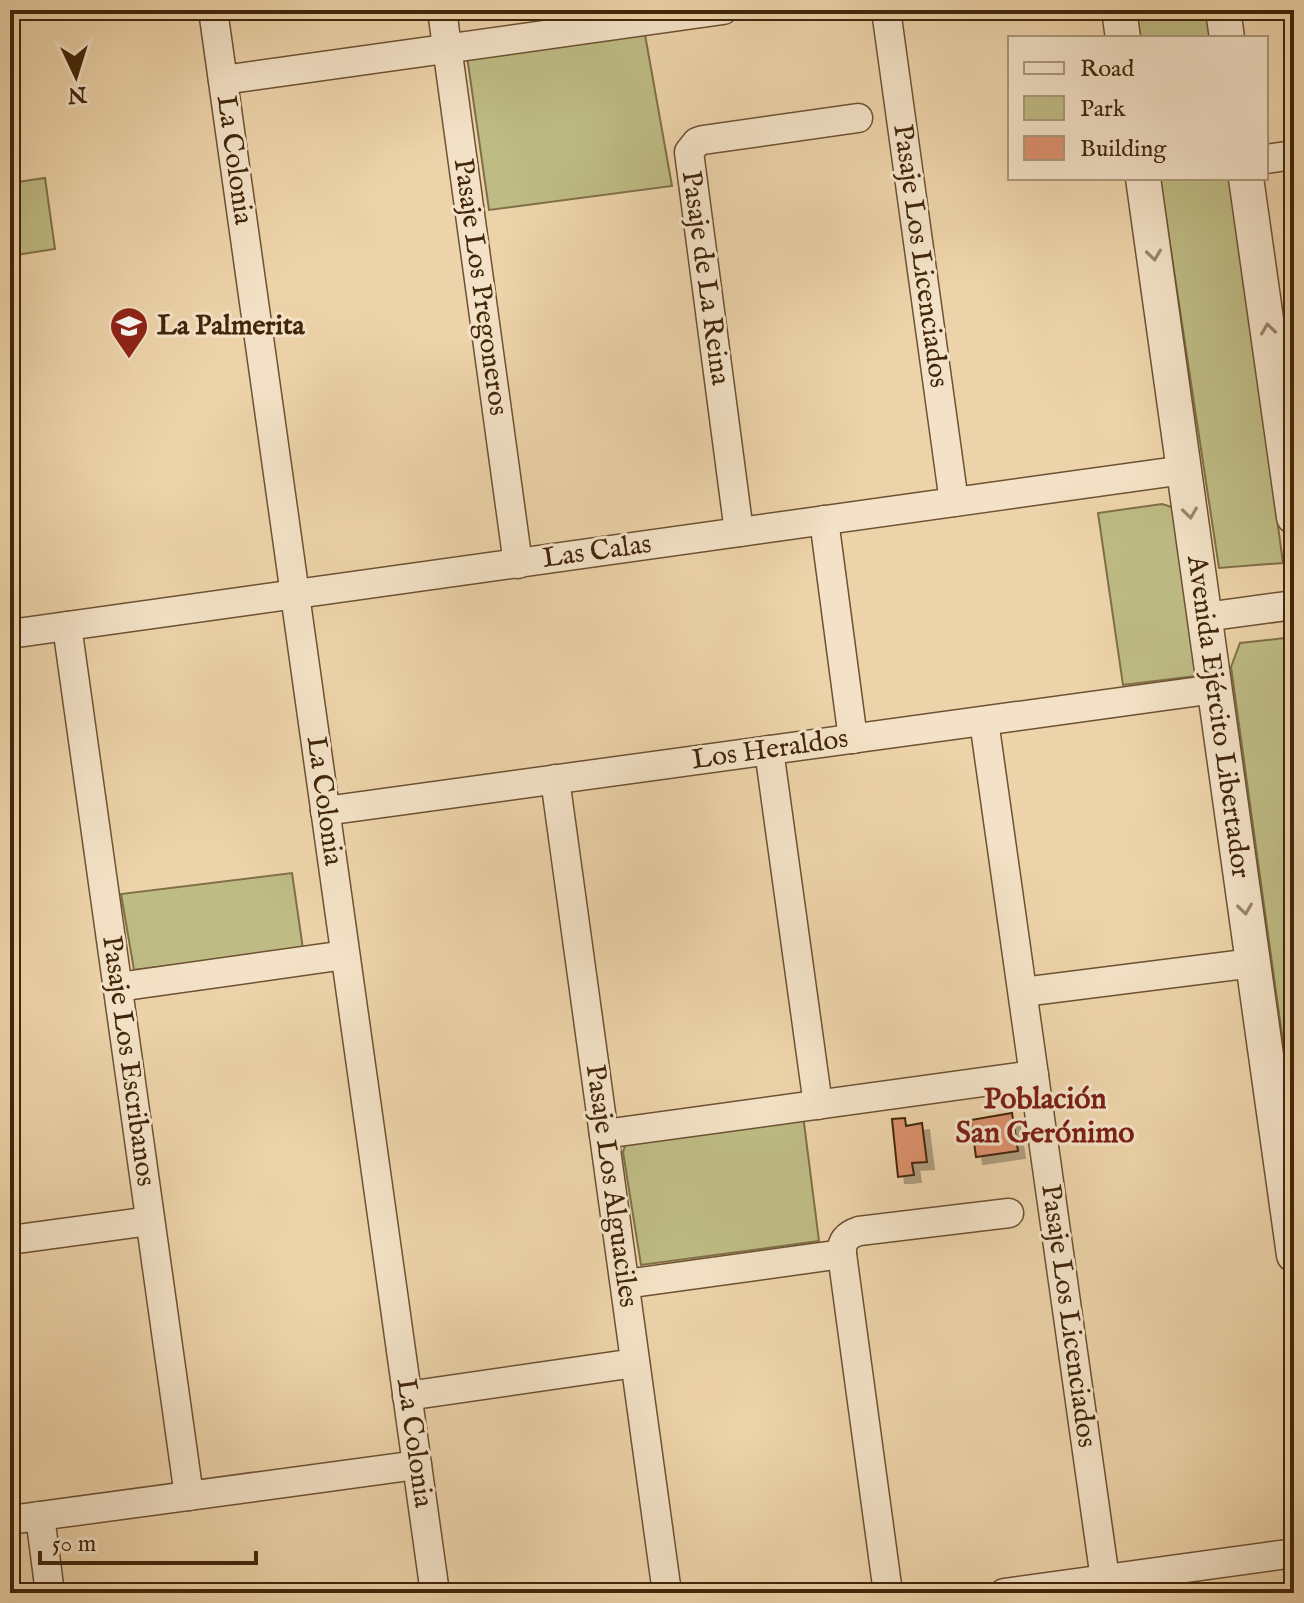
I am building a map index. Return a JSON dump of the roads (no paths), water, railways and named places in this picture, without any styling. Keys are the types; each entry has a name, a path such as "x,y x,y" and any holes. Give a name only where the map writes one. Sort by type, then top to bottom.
{"street":[{"name":"La Colonia","path":"213,10 435,1593"},
{"name":"Pasaje Los Pregoneros","path":"442,10 518,564"},
{"path":"223,80 667,14 723,10"},
{"name":"Pasaje Los Licenciados","path":"886,10 954,502"},
{"path":"1119,10 1123,36"},
{"path":"1223,10 1227,36"},
{"name":"Pasaje de La Reina","path":"739,532 689,152 703,140 858,118"},
{"path":"1268,159 1294,155"},
{"name":"Avenida Ejército Libertador","path":"1143,180 1294,1255"},
{"path":"1246,180 1294,517"},
{"name":"Las Calas","path":"10,634 1184,470"},
{"path":"824,520 853,739"},
{"path":"1205,617 1294,605"},
{"name":"Pasaje Los Escribanos","path":"67,626 189,1496"},
{"name":"Los Heraldos","path":"325,811 1215,689"},
{"name":"Pasaje Los Licenciados","path":"984,721 1105,1579"},
{"path":"769,750 818,1105"},
{"name":"Pasaje Los Alguaciles","path":"555,779 667,1593"},
{"path":"118,987 345,955"},
{"path":"1023,992 1253,963"},
{"path":"604,1134 1034,1075"},
{"path":"888,1593 842,1254 845,1238 859,1231 1009,1213"},
{"path":"10,1240 150,1221"},
{"path":"625,1284 842,1254"},
{"path":"407,1396 635,1363"},
{"path":"10,1520 417,1465"},
{"path":"40,1516 50,1593"},
{"path":"1004,1593 1294,1553"}],"place":[{"name":"La Palmerita","path":"129,360"}],"district":[{"name":"Población San Gerónimo","path":"1045,1117"}]}
